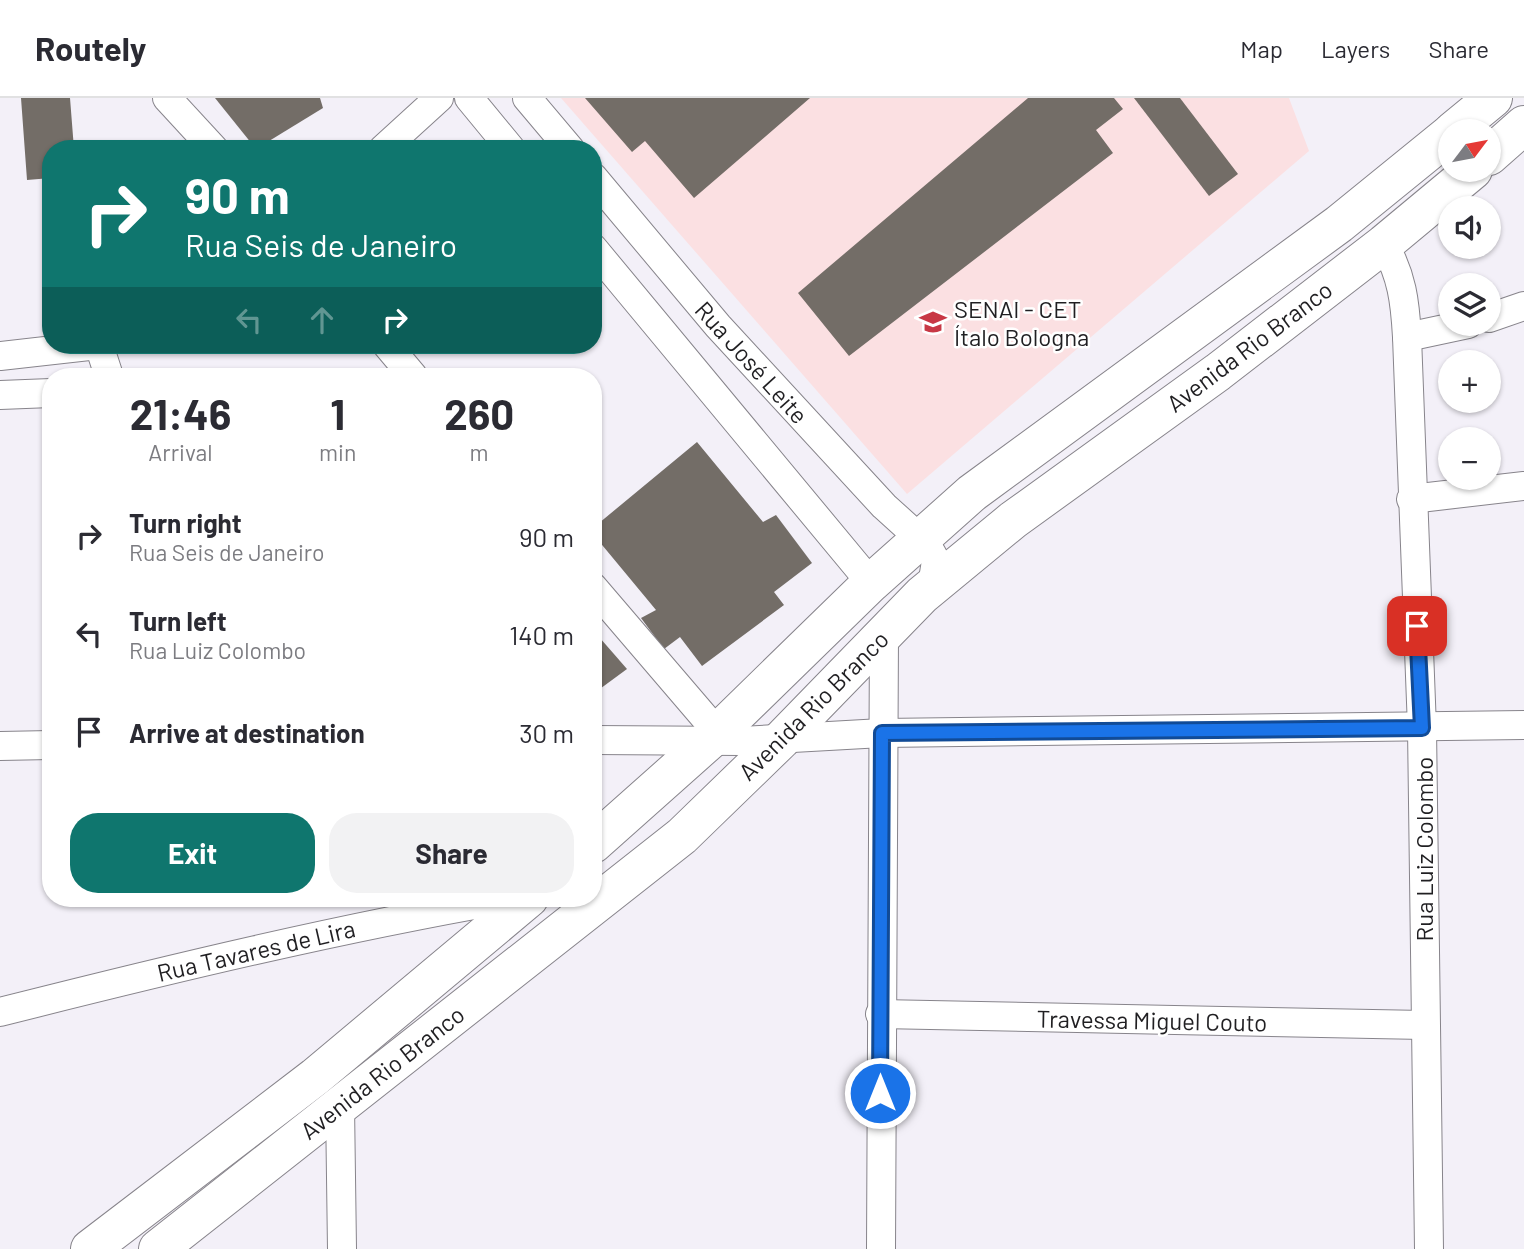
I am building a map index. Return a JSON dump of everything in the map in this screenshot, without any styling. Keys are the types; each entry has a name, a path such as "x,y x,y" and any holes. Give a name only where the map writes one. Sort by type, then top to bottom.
{"main road":[{"name":"Avenida Rio Branco","path":"1468,119 1493,98"},
{"path":"1502,144 1524,125"},
{"name":"Avenida Rio Branco","path":"602,836 714,736 871,583 972,493 1339,224 1438,143"},
{"name":"Avenida Rio Branco","path":"602,889 682,836 782,740 909,606 932,586 1013,520 1217,372 1384,244 1459,182"},
{"name":"Avenida Rio Branco","path":"90,1249 315,1077 518,907"},
{"name":"Avenida Rio Branco","path":"158,1249 340,1105 580,907"}],"street":[{"path":"167,98 206,140"},
{"path":"393,140 439,98"},
{"path":"469,98 504,140"},
{"path":"527,98 562,140"},
{"name":"Rua José Leite","path":"602,188 718,326 884,506 920,539"},
{"name":"Rua Luiz Colombo","path":"1384,244 1400,274 1405,293 1407,337 1411,499 1422,728 1429,1249"},
{"name":"Rua José Leite","path":"602,259 871,583"},
{"path":"1501,314 1524,306"},
{"path":"1407,337 1438,330"},
{"path":"0,356 42,351"},
{"path":"395,354 406,368"},
{"path":"0,394 42,393"},
{"path":"1411,499 1524,486"},
{"path":"920,539 933,552 936,561 932,586"},
{"path":"602,598 714,736"},
{"path":"881,1249 880,1014 884,634"},
{"path":"602,740 714,736 782,740 882,733 1524,725"},
{"path":"0,746 42,745"},
{"name":"Rua Tavares de Lira","path":"0,1012 218,957 382,921 462,907"},
{"name":"Travessa Miguel Couto","path":"880,1014 1424,1025"},
{"path":"340,1105 342,1249"}],"shaded area":[{"name":"SENAI - CET Ítalo Bologna","path":"561,98 1289,98 1309,151 907,494 602,145 602,140 598,140"}],"building":[{"path":"21,98 70,98 73,140 42,140 42,179 27,180"},
{"path":"215,98 320,98 323,108 271,140 249,140"},
{"path":"585,98 810,98 694,198 645,141 632,152"},
{"path":"1028,98 1114,98 1123,109 1096,130 1113,153 849,356 798,293"},
{"path":"1134,98 1180,98 1238,174 1209,196"},
{"path":"697,442 763,522 776,515 812,563 774,592 784,605 702,666 680,637 664,649 641,618 656,610 602,545 602,521"},
{"path":"602,640 627,669 602,687"}],"place":[{"name":"SENAI - CET Ítalo Bologna","path":"933,322"}],"route":[{"path":"880,1093 882,733 1422,728 1417,626"}]}
